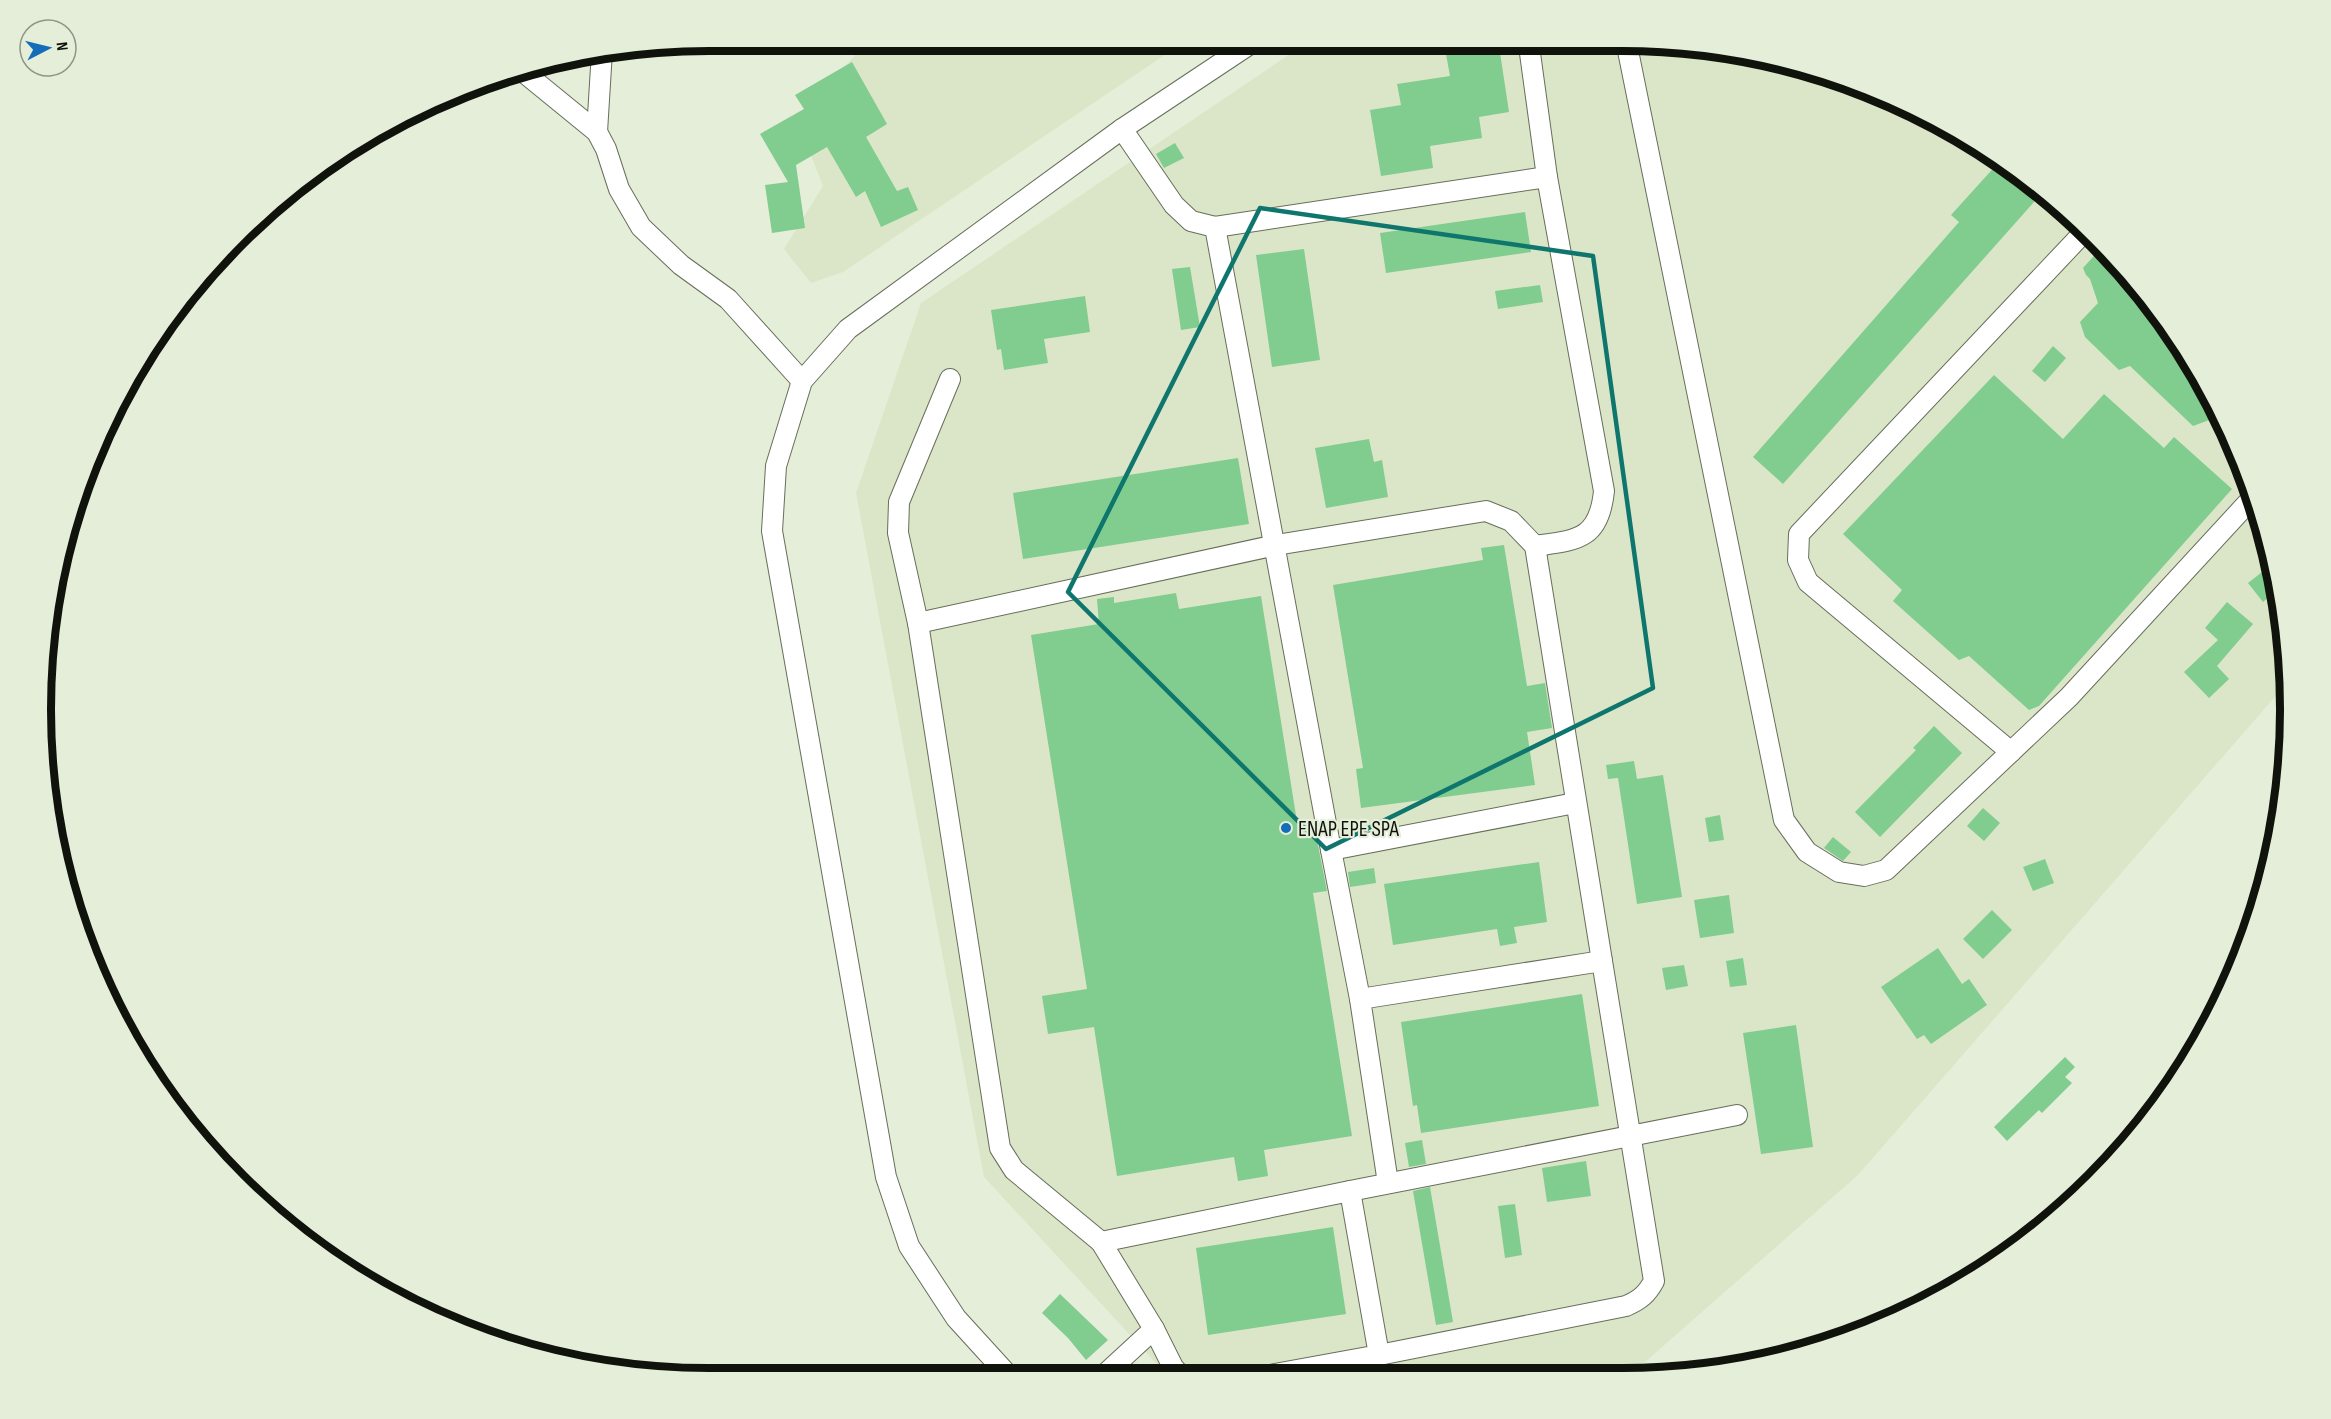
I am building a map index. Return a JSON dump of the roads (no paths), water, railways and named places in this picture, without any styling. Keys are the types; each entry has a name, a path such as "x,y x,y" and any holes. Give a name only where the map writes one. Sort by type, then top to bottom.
{"street":[{"path":"1002,1368 956,1318 909,1246 886,1177 772,531 776,466 802,381 848,329 1122,129 1239,51"},
{"path":"1530,51 1547,177 1604,491 1602,510 1594,527 1575,540 1534,546"},
{"path":"1628,51 1784,820 1807,852 1839,872 1864,876 1886,870 2069,697 2247,504"},
{"path":"597,132 601,61"},
{"path":"529,76 597,132 606,149 620,189 641,227 681,266 728,299 802,381"},
{"path":"1122,129 1174,205 1191,221 1215,227 1547,177"},
{"path":"1215,227 1360,999 1388,1183"},
{"path":"2011,752 1808,582 1798,560 1799,534 2080,237"},
{"path":"950,379 899,502 898,533 918,623 1000,1148 1014,1170 1101,1242 1154,1329 1174,1368"},
{"path":"918,623 1275,545 1486,511 1511,521 1534,546 1632,1135 1654,1281 1639,1300 1626,1306 1311,1368"},
{"path":"1331,850 1575,803"},
{"path":"1360,999 1602,961"},
{"path":"1101,1242 1737,1115"},
{"path":"1350,1191 1378,1355"},
{"path":"1112,1368 1154,1329"}],"place":[{"name":"ENAP EPE SPA","path":"1286,828"}]}
